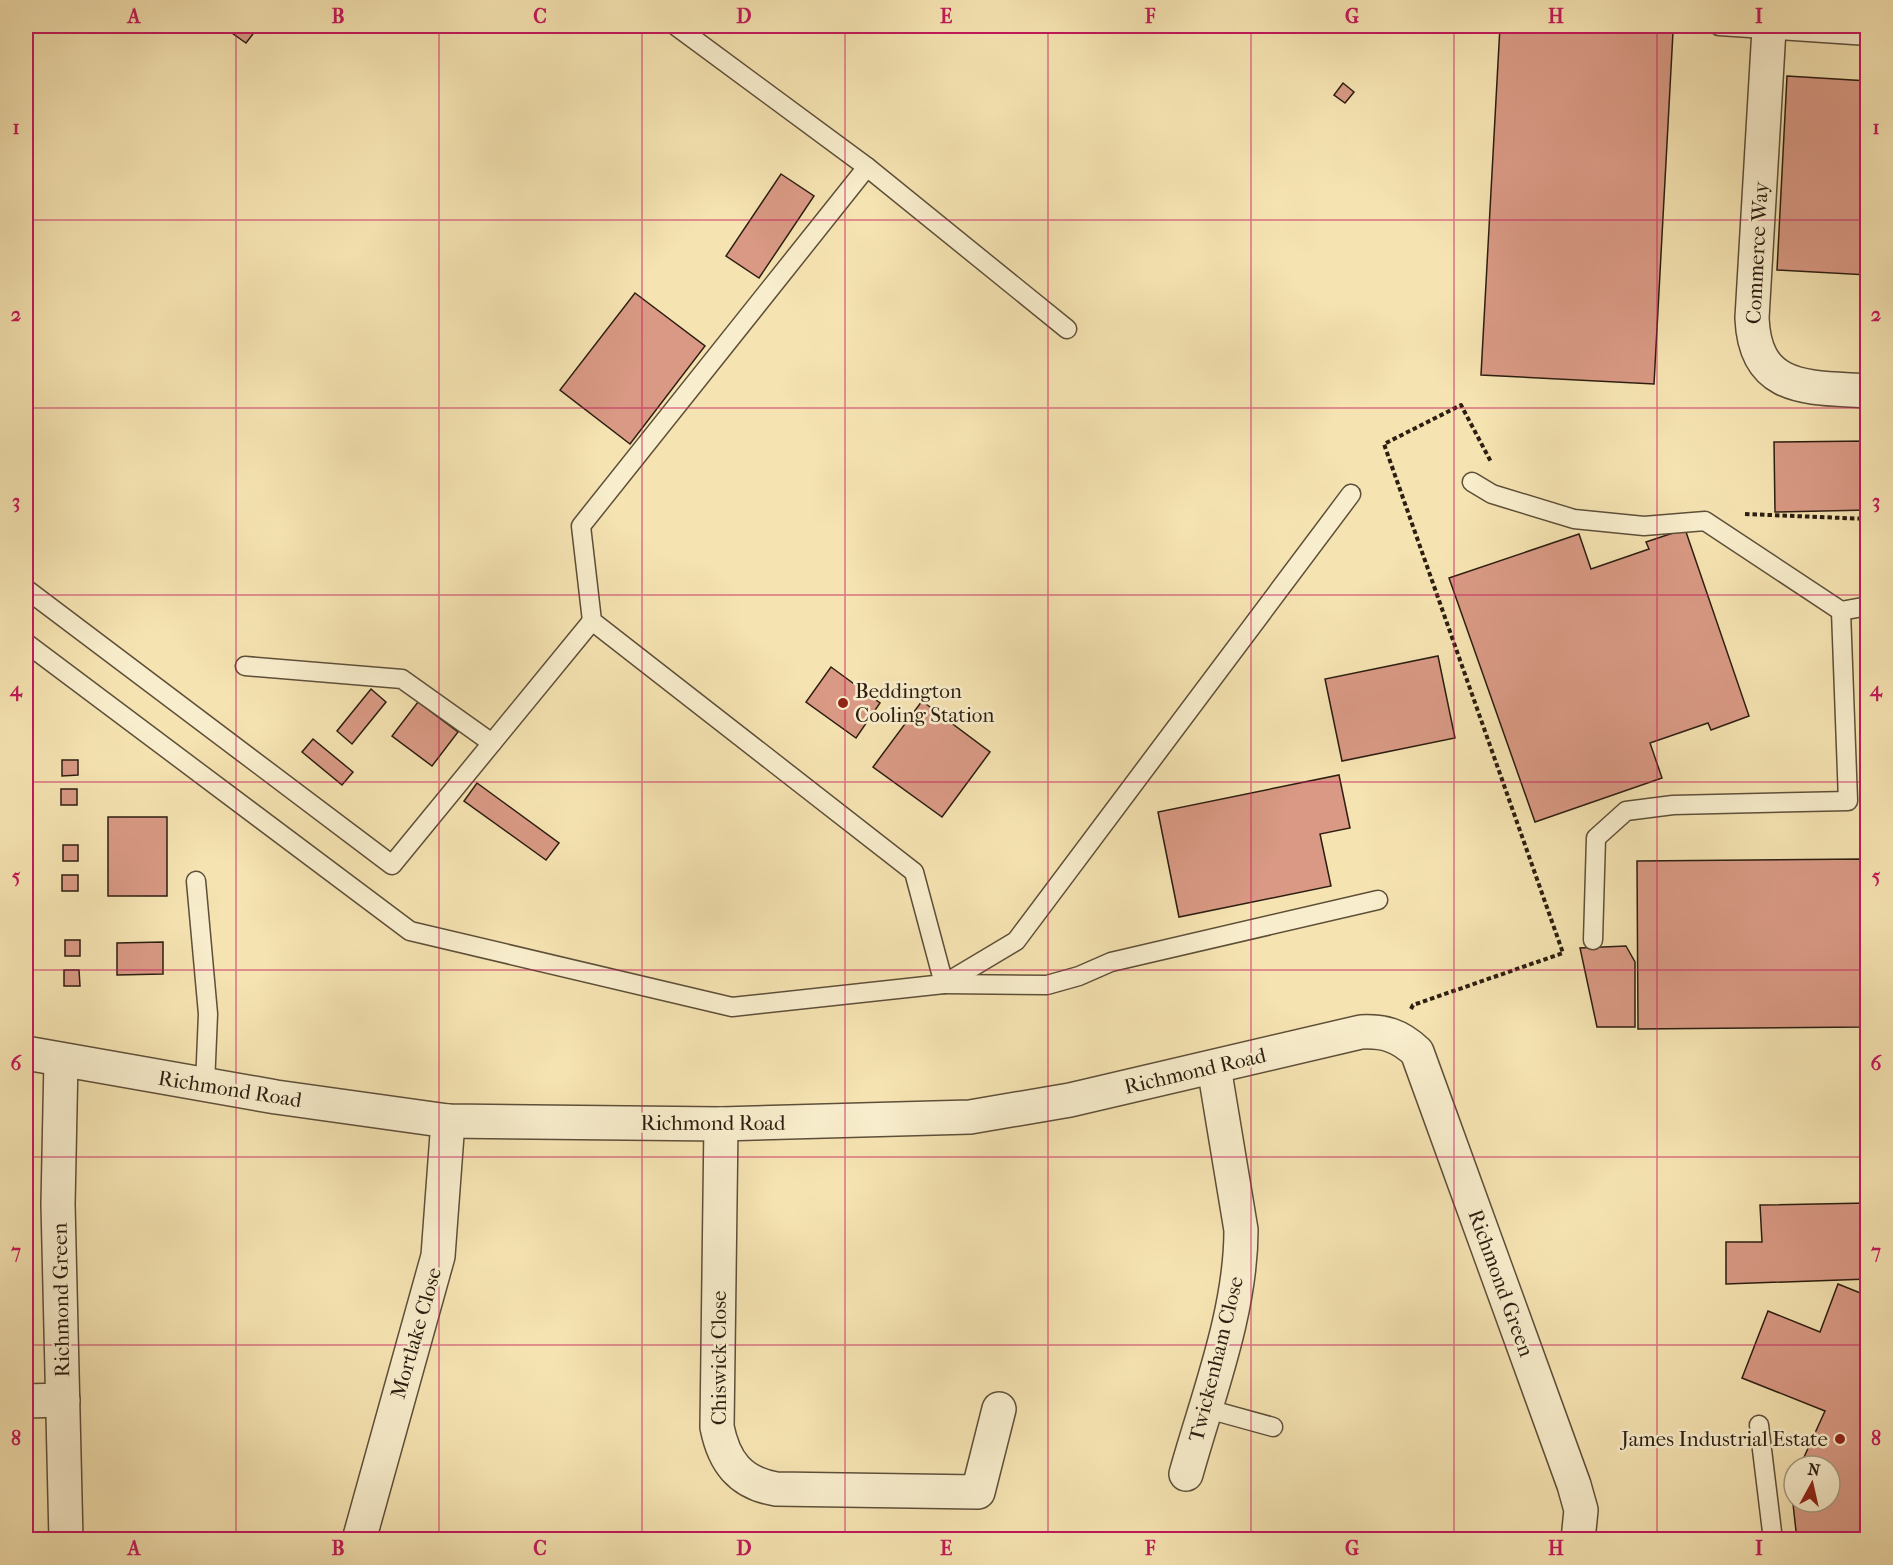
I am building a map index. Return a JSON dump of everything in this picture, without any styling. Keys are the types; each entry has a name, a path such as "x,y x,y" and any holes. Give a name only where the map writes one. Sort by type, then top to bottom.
{"street":[{"name":"Commerce Way","path":"1769,29 1752,318 1755,344 1769,369 1782,380 1796,385 1868,391"},
{"name":"Richmond Road","path":"26,1053 205,1085 448,1121 720,1124 970,1117 1070,1100 1361,1032 1380,1032 1397,1036"},
{"name":"Richmond Green","path":"1397,1036 1416,1052 1574,1485 1581,1510 1578,1539"},
{"name":"Richmond Green","path":"61,1060 58,1204 66,1539"},
{"name":"Twickenham Close","path":"1186,1474 1232,1309 1241,1256 1241,1230 1214,1067"},
{"name":"Mortlake Close","path":"359,1539 438,1256 448,1121"},
{"name":"Chiswick Close","path":"720,1124 717,1427 721,1446 739,1474 762,1487 776,1489 978,1492 999,1409"},
{"path":"26,1401 63,1400"}],"lane":[{"path":"676,26 867,167 1066,329"},
{"path":"1719,26 1868,36"},
{"path":"867,167 581,526 592,621 915,872 944,984"},
{"path":"1472,482 1492,494 1574,519 1644,526 1705,521 1841,611 1868,606"},
{"path":"944,984 1016,940 1351,494"},
{"path":"26,589 392,865 592,621"},
{"path":"1593,940 1596,838 1626,811 1673,805 1848,801 1841,611"},
{"path":"26,643 410,931 732,1006 944,984 1047,985 1079,976 1111,962 1378,900"},
{"path":"245,666 402,679 492,743"},
{"path":"196,881 208,1014 205,1085"},
{"path":"1204,1408 1273,1427"},
{"path":"1759,1425 1773,1539"}],"path":[{"path":"1397,1036 1413,1005 1563,953 1384,444 1461,405 1494,468"},
{"path":"1736,514 1868,519"}],"building":[{"path":"222,26 259,26 246,43"},
{"path":"1500,26 1673,32 1654,384 1481,375"},
{"path":"1787,76 1868,81 1868,275 1777,270"},
{"path":"1343,83 1354,92 1345,103 1334,95"},
{"path":"781,174 814,196 759,278 726,256"},
{"path":"635,293 705,346 630,444 560,390"},
{"path":"1868,441 1868,510 1775,512 1774,442"},
{"path":"1685,529 1749,716 1711,730 1708,723 1650,743 1662,778 1535,822 1449,578 1579,534 1591,569 1649,549 1646,542"},
{"path":"1438,656 1455,738 1342,761 1325,679"},
{"name":"Beddington Cooling Station","path":"831,667 880,703 856,738 806,702"},
{"path":"371,689 386,702 352,744 337,731"},
{"path":"922,701 990,752 942,817 873,767"},
{"path":"418,702 458,732 432,766 392,736"},
{"path":"313,739 353,772 342,785 302,752"},
{"path":"62,760 78,760 78,775 62,776"},
{"path":"1339,775 1350,828 1320,834 1331,886 1179,917 1158,812"},
{"path":"477,783 559,843 546,860 464,801"},
{"path":"61,789 77,789 77,805 61,805"},
{"path":"108,817 167,817 167,896 108,896"},
{"path":"63,845 78,845 78,861 63,861"},
{"path":"1863,859 1865,1027 1638,1029 1637,861"},
{"path":"62,875 78,875 78,891 62,891"},
{"path":"65,940 80,940 80,956 65,956"},
{"path":"163,942 163,974 117,975 117,943"},
{"path":"1626,946 1635,962 1635,1027 1597,1027 1580,948"},
{"path":"64,970 79,970 80,986 64,986"},
{"path":"1868,1203 1868,1279 1726,1284 1726,1242 1762,1242 1760,1205"},
{"name":"James Industrial Estate","path":"1838,1284 1868,1296 1868,1540 1797,1540 1794,1514 1842,1514 1842,1454 1805,1454 1825,1411 1742,1378 1768,1311 1820,1332"}],"place":[{"name":"Beddington Cooling Station","path":"843,703"},
{"name":"James Industrial Estate","path":"1840,1439"}]}
